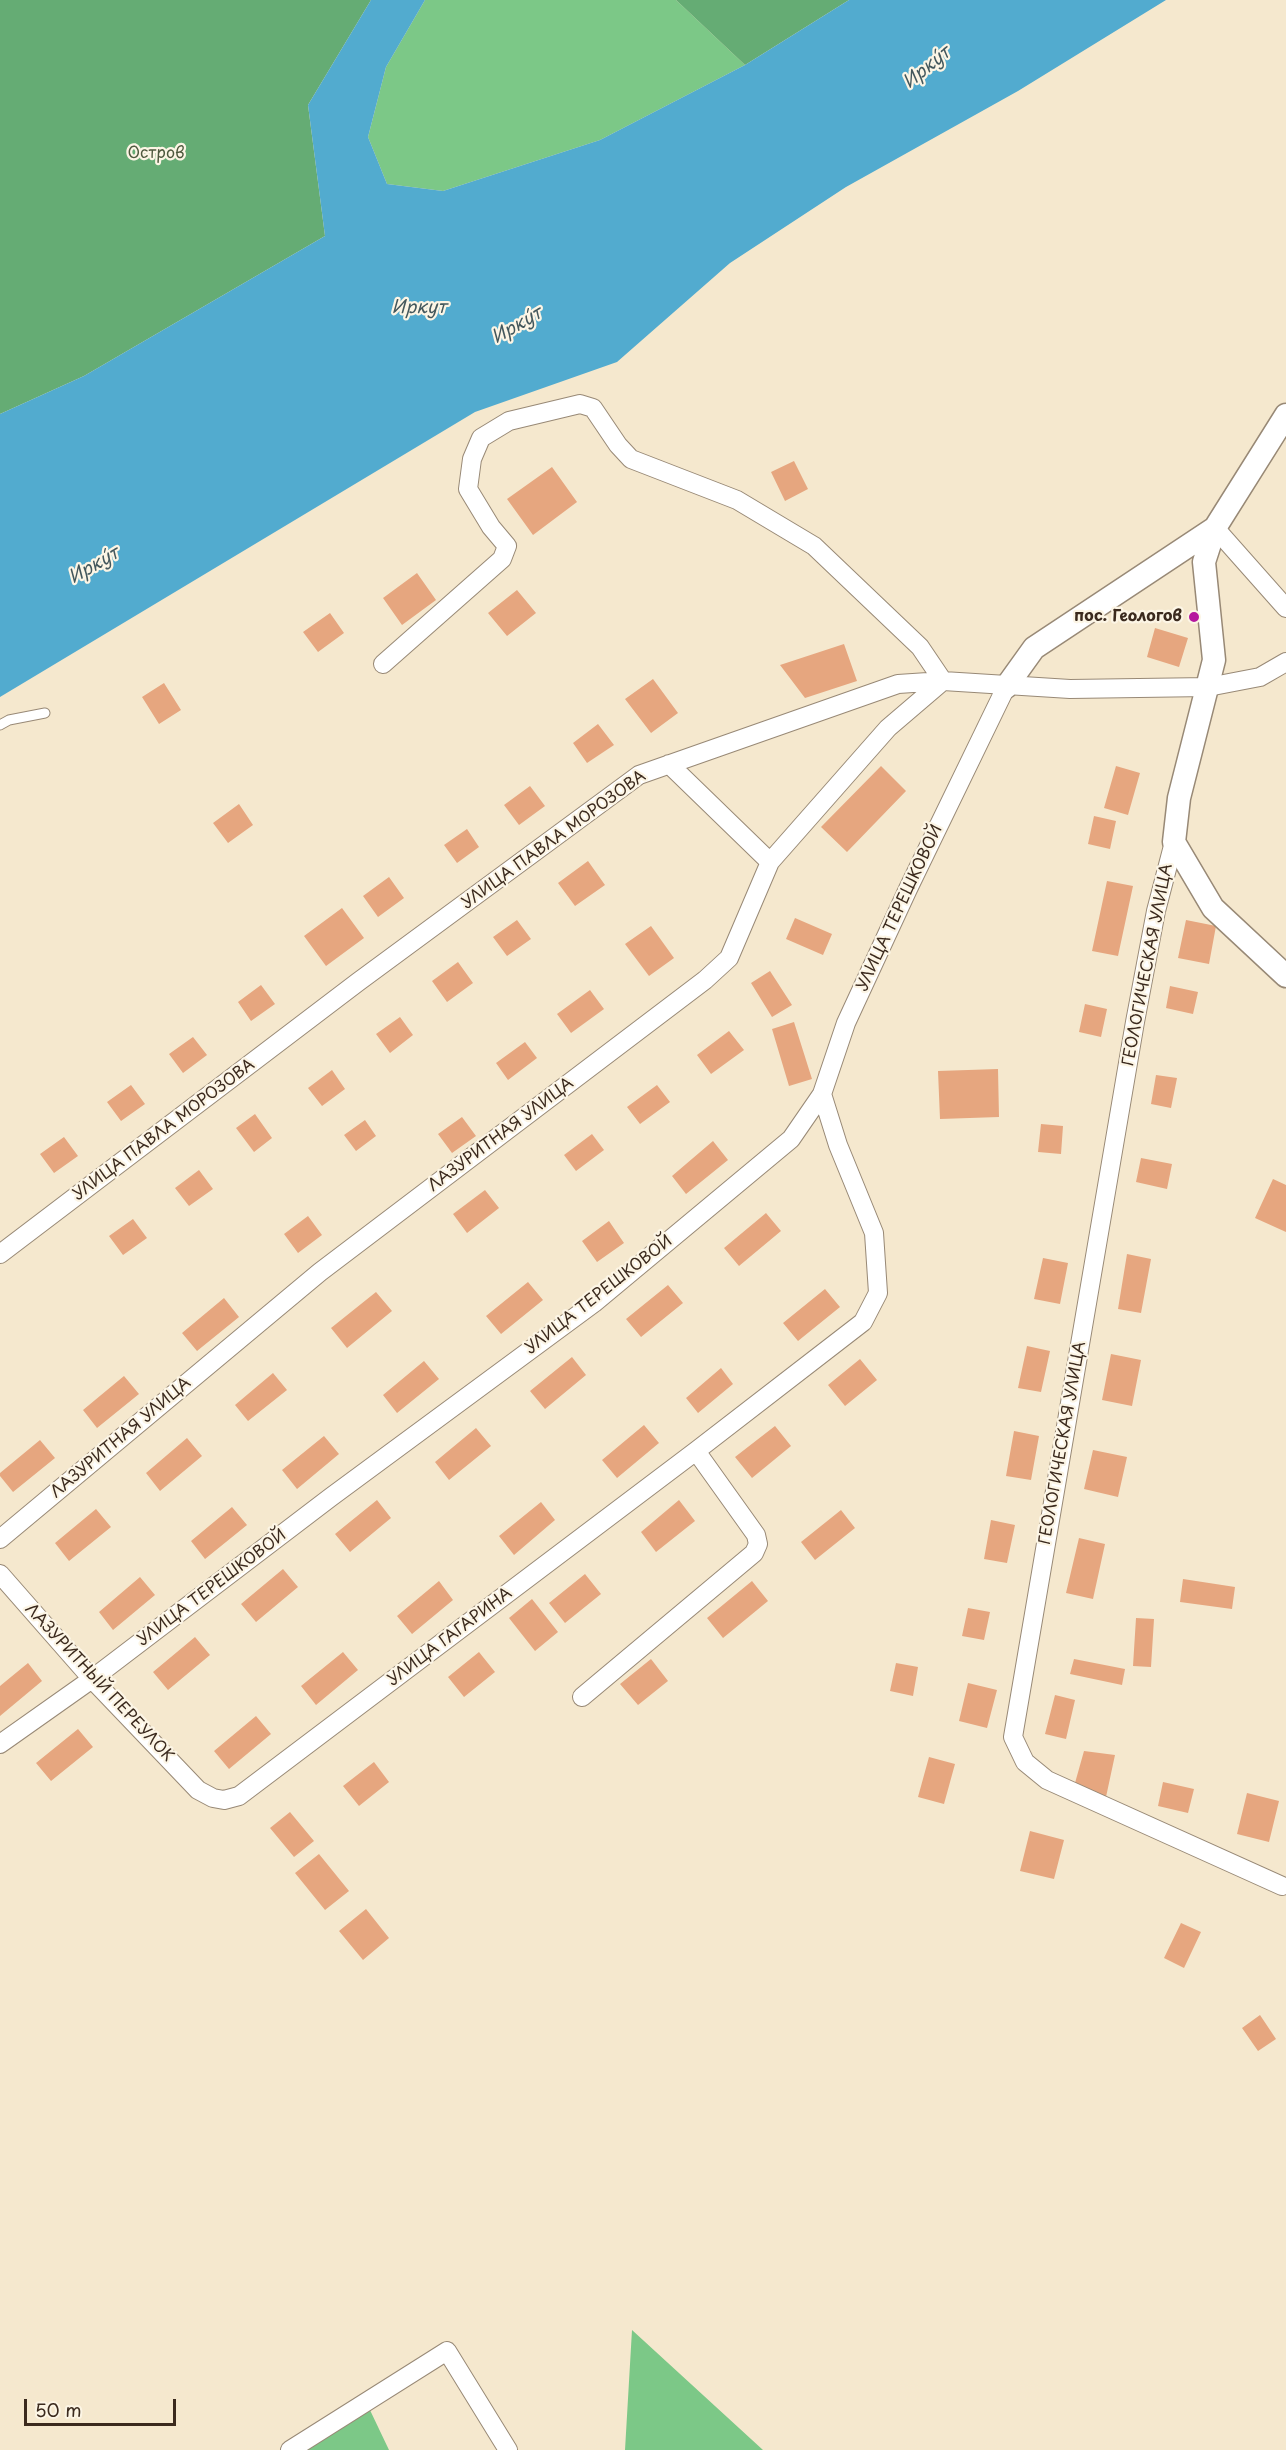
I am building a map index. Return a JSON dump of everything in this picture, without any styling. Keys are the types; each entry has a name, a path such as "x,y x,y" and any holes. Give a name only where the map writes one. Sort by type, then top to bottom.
{"street":[{"path":"383,664 502,559 507,546 491,527 468,489 472,459 481,438 509,421 558,407 580,404 592,408 618,445 631,459 737,501 813,546 920,647 943,681"},
{"path":"1286,415 1215,528 1204,562 1214,660 1179,798 1174,842 1213,908 1286,976"},
{"path":"1215,528 1286,608"},
{"path":"1006,687 1034,648 1215,528"},
{"name":"УЛИЦА ПАВЛА МОРОЗОВА","path":"0,1254 349,989 639,775 898,684 943,681 1006,687 1070,689 1208,687 1260,676 1286,662"},
{"name":"ЛАЗУРИТНАЯ УЛИЦА","path":"0,1539 320,1272 705,980 729,958 770,862 888,728 943,681"},
{"name":"УЛИЦА ТЕРЕШКОВОЙ","path":"0,1744 93,1679 340,1490 594,1303 791,1139 822,1094 851,1013 1006,687"},
{"path":"669,764 770,862"},
{"name":"ГЕОЛОГИЧЕСКАЯ УЛИЦА","path":"1174,842 1156,911 1135,1022 1013,1737 1025,1762 1047,1780 1285,1886"},
{"name":"УЛИЦА ГАГАРИНА","path":"198,1790 213,1798 224,1800 239,1796 863,1322 878,1293 874,1233 838,1145 822,1094"},
{"path":"582,1697 754,1553 758,1544 756,1535 696,1451"},
{"name":"ЛАЗУРИТНЫЙ ПЕРЕУЛОК","path":"0,1574 93,1679 198,1790"},
{"path":"290,2450 447,2351 508,2450"}],"lane":[{"path":"0,725 9,720 45,713"}],"green space":[{"name":"Остров","path":"0,0 371,0 308,105 325,236 84,376 0,414"},
{"path":"425,0 676,0 745,65 600,140 443,191 387,184 368,137 386,67"},
{"path":"676,0 849,0 745,65"},
{"path":"632,2330 763,2450 625,2450"},
{"path":"369,2408 389,2450 304,2450"}],"water":[{"name":"Иркут","path":"371,0 425,0 386,67 368,137 387,184 443,191 600,140 745,65 849,0 1166,0 1018,91 846,187 730,263 617,362 475,412 0,697 0,414 84,376 325,236 308,105"}],"building":[{"path":"794,461 808,489 785,501 771,472"},
{"path":"552,467 577,502 533,535 507,499"},
{"path":"417,573 436,600 402,625 383,598"},
{"path":"517,590 536,613 507,636 488,613"},
{"path":"330,613 344,633 318,652 303,632"},
{"path":"1155,628 1188,638 1179,667 1147,657"},
{"path":"844,644 857,681 805,698 780,665"},
{"path":"653,679 678,713 651,733 625,699"},
{"path":"164,683 181,710 159,724 142,697"},
{"path":"598,724 614,745 587,763 573,743"},
{"path":"881,766 906,791 847,852 821,827"},
{"path":"1116,766 1140,773 1128,815 1104,808"},
{"path":"530,786 545,806 519,825 504,805"},
{"path":"239,804 253,825 228,843 213,823"},
{"path":"1094,816 1116,821 1110,849 1088,844"},
{"path":"467,829 479,847 457,863 444,845"},
{"path":"588,861 605,885 575,906 558,883"},
{"path":"389,877 404,898 378,917 363,896"},
{"path":"1107,881 1133,886 1118,956 1092,951"},
{"path":"342,908 364,938 326,966 304,936"},
{"path":"795,918 832,934 823,955 786,939"},
{"path":"517,920 531,939 507,956 493,937"},
{"path":"1186,920 1216,926 1209,964 1178,958"},
{"path":"651,926 674,958 649,976 625,944"},
{"path":"458,962 473,983 447,1002 432,981"},
{"path":"770,971 792,1005 772,1017 751,983"},
{"path":"261,985 275,1004 251,1021 238,1002"},
{"path":"1170,986 1198,992 1193,1014 1166,1008"},
{"path":"590,990 604,1009 571,1033 557,1014"},
{"path":"1085,1004 1107,1009 1101,1037 1079,1032"},
{"path":"400,1017 413,1035 390,1053 376,1034"},
{"path":"794,1022 812,1079 789,1086 772,1029"},
{"path":"729,1031 744,1050 711,1074 697,1055"},
{"path":"193,1037 207,1055 183,1073 169,1054"},
{"path":"525,1042 537,1058 508,1080 496,1063"},
{"path":"998,1069 999,1117 940,1119 938,1071"},
{"path":"332,1070 345,1089 322,1106 308,1088"},
{"path":"1156,1075 1177,1078 1171,1108 1151,1104"},
{"path":"131,1085 145,1104 121,1121 107,1102"},
{"path":"657,1085 670,1102 640,1124 627,1107"},
{"path":"255,1114 272,1138 254,1152 236,1128"},
{"path":"462,1117 476,1136 452,1153 438,1134"},
{"path":"365,1120 376,1136 356,1151 344,1135"},
{"path":"1041,1124 1063,1126 1061,1154 1038,1152"},
{"path":"592,1134 604,1150 576,1171 564,1155"},
{"path":"64,1137 78,1156 54,1173 40,1154"},
{"path":"713,1141 728,1160 686,1194 672,1176"},
{"path":"1141,1158 1172,1164 1167,1189 1136,1182"},
{"path":"199,1170 213,1189 189,1206 175,1188"},
{"path":"1273,1179 1286,1185 1286,1232 1255,1218"},
{"path":"485,1190 499,1208 467,1233 453,1214"},
{"path":"766,1213 781,1231 739,1266 724,1248"},
{"path":"308,1216 322,1235 298,1253 284,1234"},
{"path":"133,1219 147,1238 123,1255 109,1236"},
{"path":"609,1221 624,1243 597,1262 582,1241"},
{"path":"1127,1254 1151,1259 1141,1313 1118,1309"},
{"path":"1043,1258 1068,1263 1060,1304 1034,1299"},
{"path":"528,1282 543,1300 501,1334 486,1316"},
{"path":"668,1285 683,1303 641,1337 626,1319"},
{"path":"825,1289 840,1307 798,1341 783,1323"},
{"path":"376,1292 392,1311 347,1348 331,1328"},
{"path":"224,1298 239,1317 197,1351 182,1333"},
{"path":"1027,1346 1050,1351 1041,1392 1018,1388"},
{"path":"1111,1354 1141,1360 1132,1406 1102,1400"},
{"path":"572,1357 586,1375 545,1409 530,1391"},
{"path":"860,1359 877,1380 845,1406 828,1385"},
{"path":"424,1361 439,1379 397,1413 383,1395"},
{"path":"721,1368 733,1384 698,1413 686,1398"},
{"path":"273,1373 287,1390 248,1421 235,1405"},
{"path":"124,1376 139,1394 97,1428 83,1410"},
{"path":"644,1425 659,1443 617,1478 602,1460"},
{"path":"775,1426 791,1446 752,1478 735,1457"},
{"path":"476,1428 491,1446 449,1480 435,1462"},
{"path":"1014,1431 1039,1436 1031,1480 1006,1476"},
{"path":"324,1436 339,1454 297,1489 282,1470"},
{"path":"187,1438 202,1456 160,1491 146,1473"},
{"path":"40,1440 55,1458 13,1492 0,1473"},
{"path":"1093,1450 1127,1457 1118,1497 1084,1489"},
{"path":"377,1500 391,1518 350,1552 335,1534"},
{"path":"679,1500 695,1521 656,1552 641,1532"},
{"path":"541,1502 555,1520 514,1555 499,1536"},
{"path":"232,1507 247,1525 205,1559 191,1541"},
{"path":"96,1509 111,1527 69,1561 55,1543"},
{"path":"841,1510 855,1528 815,1560 801,1542"},
{"path":"991,1520 1015,1525 1007,1563 984,1559"},
{"path":"1079,1538 1105,1544 1093,1599 1066,1593"},
{"path":"283,1569 298,1587 256,1622 241,1604"},
{"path":"585,1574 601,1594 565,1623 549,1603"},
{"path":"140,1577 155,1595 113,1630 99,1612"},
{"path":"1183,1579 1235,1587 1232,1609 1180,1602"},
{"path":"439,1581 453,1600 412,1634 397,1616"},
{"path":"752,1581 768,1601 723,1638 707,1618"},
{"path":"532,1599 558,1632 535,1651 509,1618"},
{"path":"968,1608 990,1612 984,1640 962,1636"},
{"path":"1136,1618 1154,1619 1151,1667 1133,1666"},
{"path":"195,1637 210,1655 168,1690 153,1672"},
{"path":"343,1652 358,1670 316,1705 301,1686"},
{"path":"479,1652 495,1672 464,1697 448,1677"},
{"path":"651,1659 668,1681 638,1705 620,1684"},
{"path":"1074,1659 1125,1669 1122,1685 1070,1674"},
{"path":"28,1663 42,1681 0,1716 0,1686"},
{"path":"896,1663 918,1667 913,1696 890,1691"},
{"path":"968,1683 997,1690 987,1728 959,1721"},
{"path":"1055,1695 1075,1700 1066,1739 1045,1734"},
{"path":"256,1716 271,1734 229,1769 214,1751"},
{"path":"78,1729 93,1747 51,1781 36,1763"},
{"path":"1084,1751 1115,1755 1106,1797 1075,1783"},
{"path":"929,1757 955,1764 944,1804 918,1797"},
{"path":"374,1762 389,1782 359,1806 343,1786"},
{"path":"1163,1782 1194,1789 1188,1813 1158,1806"},
{"path":"1247,1793 1279,1801 1269,1842 1237,1834"},
{"path":"290,1812 314,1841 294,1857 270,1828"},
{"path":"1030,1831 1064,1840 1054,1879 1020,1871"},
{"path":"319,1854 349,1891 325,1910 295,1873"},
{"path":"366,1909 389,1938 363,1960 339,1931"},
{"path":"1181,1923 1201,1932 1184,1968 1164,1958"},
{"path":"1260,2015 1276,2039 1258,2051 1242,2028"}],"place":[{"name":"пос. Геологов","path":"1194,617"}],"water label":[{"name":"Ирку́т","path":"927,68"},
{"name":"Ирку́т","path":"517,326"},
{"name":"Ирку́т","path":"94,566"}]}
